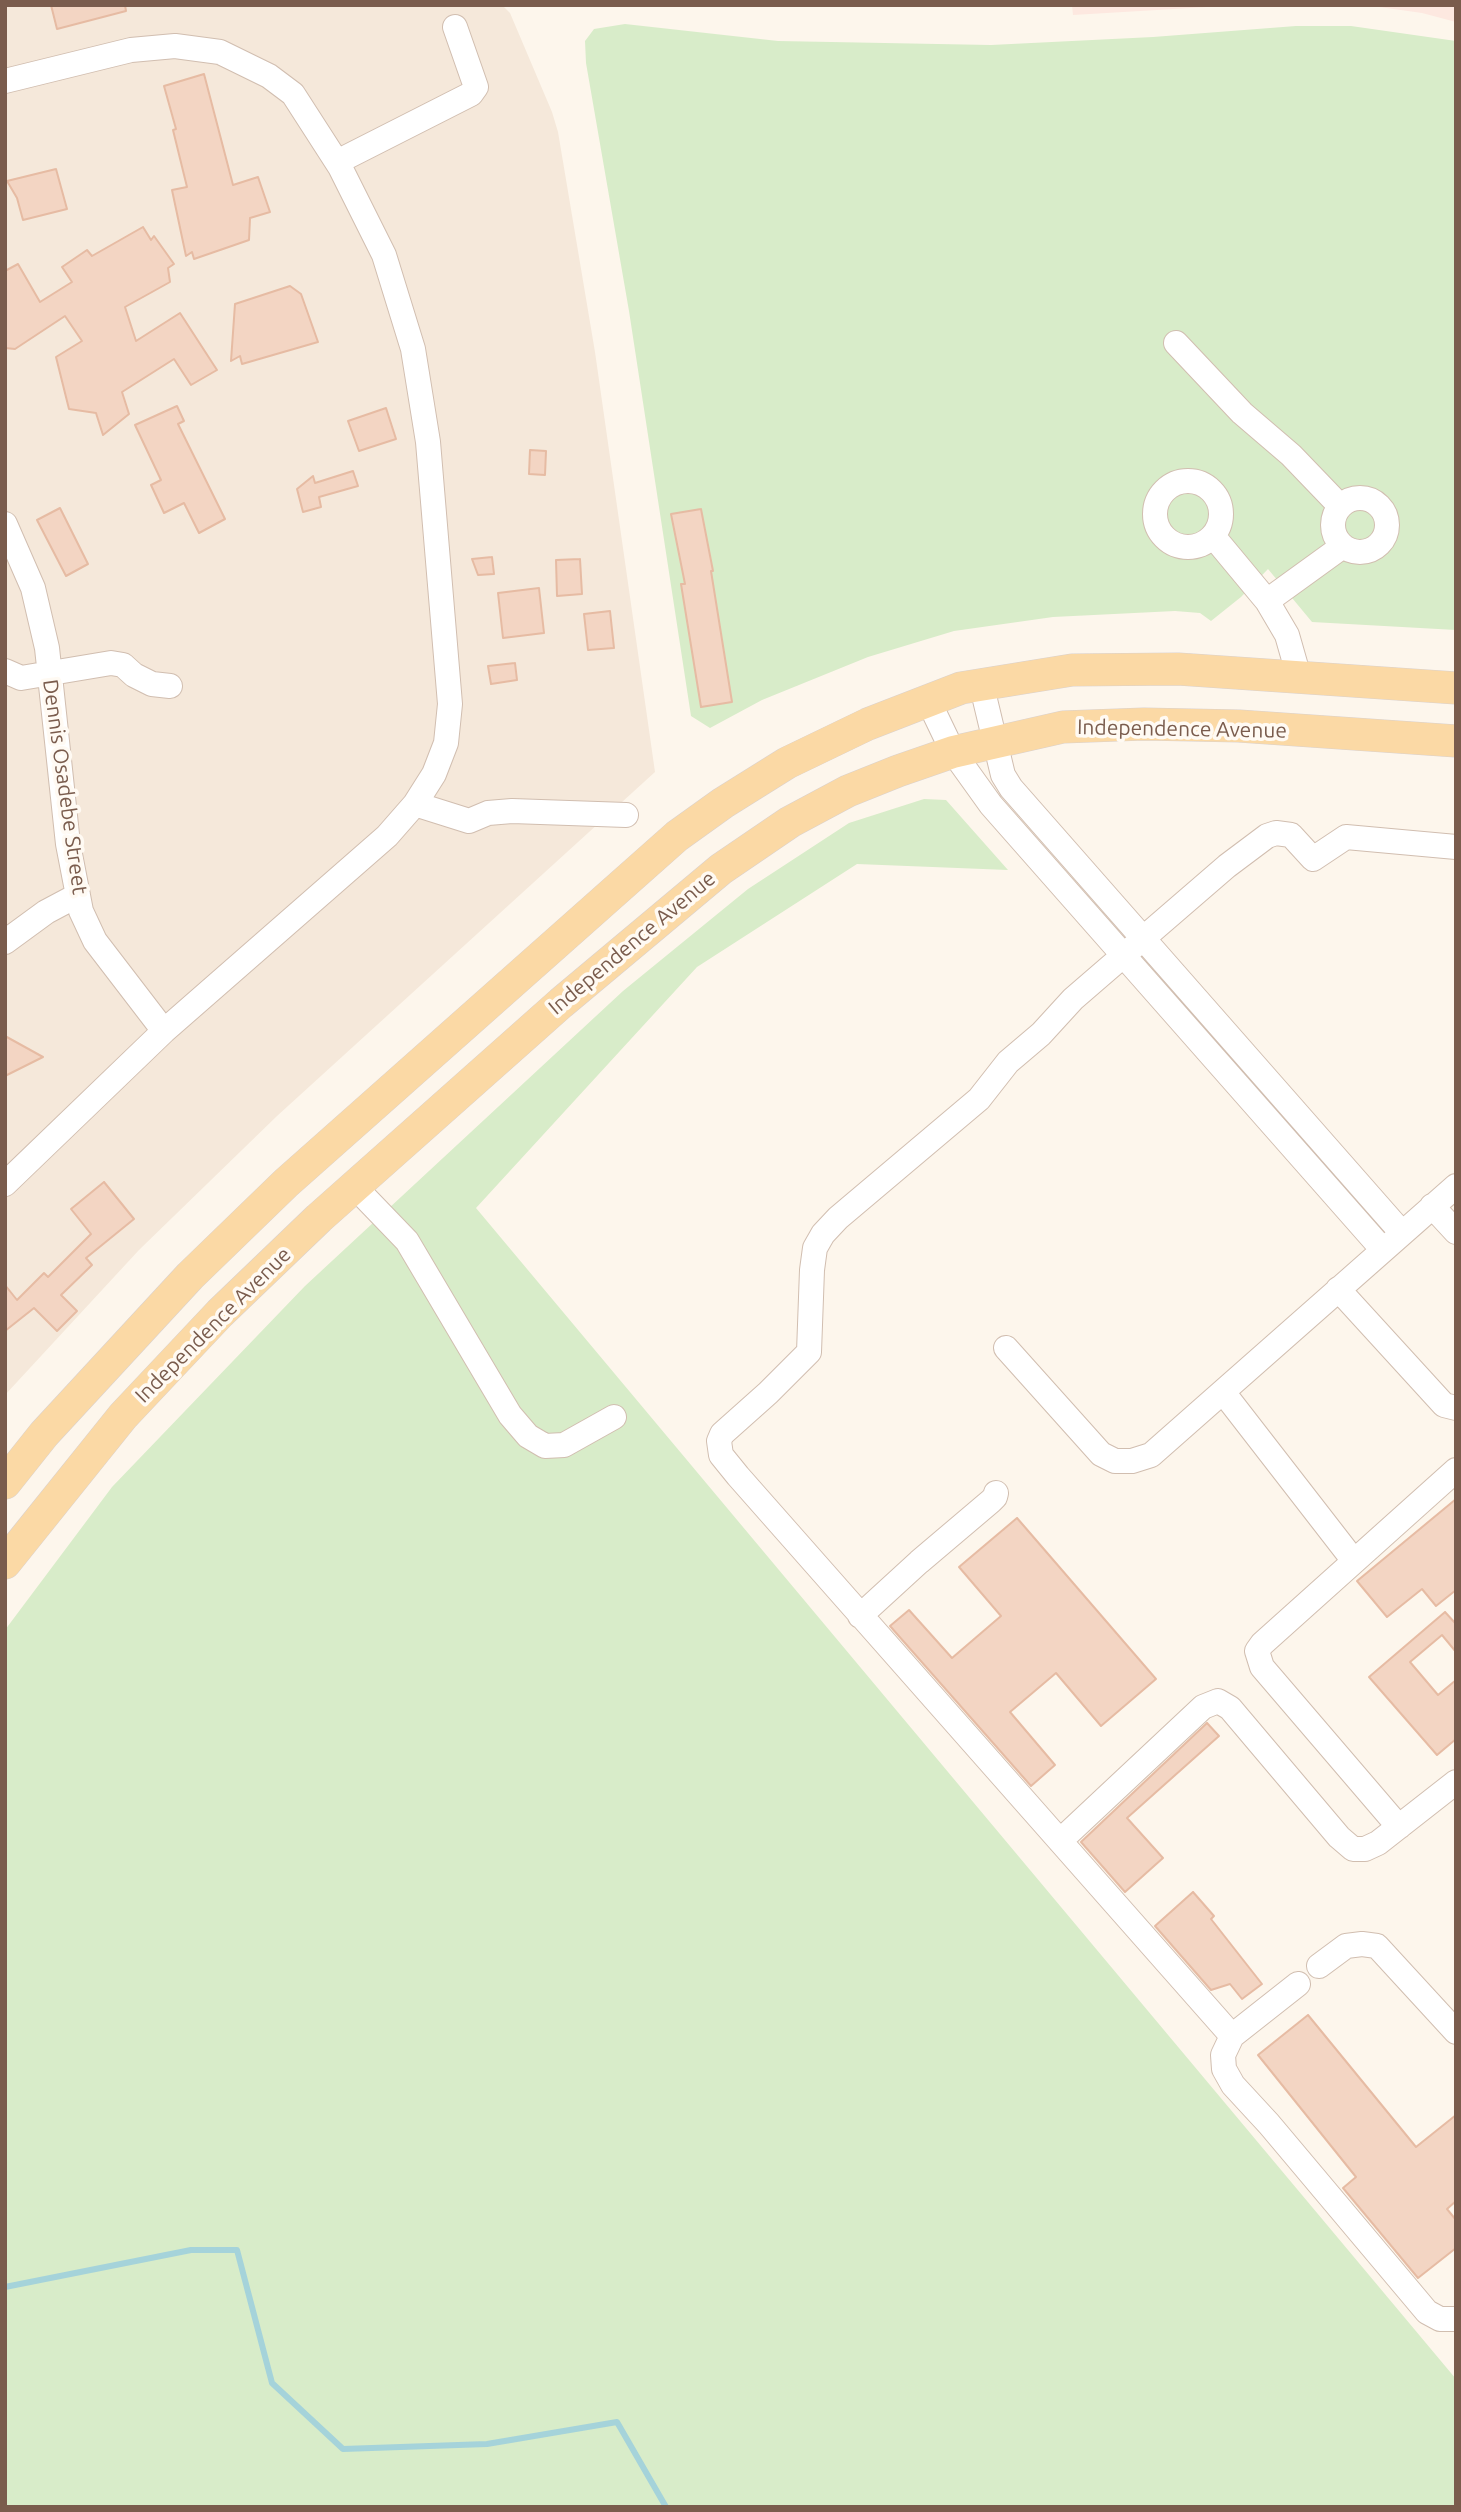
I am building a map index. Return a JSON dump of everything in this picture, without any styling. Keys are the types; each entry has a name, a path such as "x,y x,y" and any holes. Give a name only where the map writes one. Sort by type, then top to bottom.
{"main road":[{"path":"5,1483 44,1434 190,1276 286,1184 677,836 787,763 868,724 928,700 981,683 1072,670 1178,669 1456,688"},
{"name":"Independence Avenue","path":"5,1563 123,1416 220,1313 354,1186 561,1003 720,869 790,822 848,791 954,752 1063,727 1144,724 1239,726 1456,741"}],"street":[{"path":"337,162 471,93 476,87 455,27"},
{"path":"5,81 131,50 175,46 220,52 269,76 293,94 337,162 384,255 413,349 428,442 450,704 446,743 434,774 415,804 387,836 164,1031 5,1184"},
{"path":"1176,343 1242,413 1283,448 1340,506"},
{"path":"1368,499 1377,503 1384,510 1387,519 1384,537 1371,550 1353,551 1343,546 1337,539 1333,524 1340,506 1348,500 1368,499"},
{"name":"Dennis Osadebe Street","path":"5,524 33,587 47,648 68,844 82,911 95,941 164,1031"},
{"path":"1213,536 1267,601 1287,635 1299,677"},
{"path":"1267,601 1343,546"},
{"path":"5,671 21,678 111,663 123,665 134,675 152,684 170,686"},
{"path":"981,683 1003,775 1011,788 1402,1233"},
{"path":"928,700 954,752 991,805 1383,1250"},
{"path":"415,804 470,821 488,813 512,811 556,810 626,815"},
{"path":"1232,2036 738,1476 721,1455 719,1441 722,1434 768,1394 809,1352 811,1270 815,1248 823,1234 838,1218 979,1099 1008,1062 1041,1034 1073,999 1227,866 1267,836 1276,833 1291,835 1313,859 1346,837 1456,847"},
{"path":"5,942 46,912 78,895"},
{"path":"354,1186 407,1241 510,1415 528,1436 545,1446 564,1445 614,1417"},
{"path":"1006,1348 1101,1454 1115,1461 1132,1461 1151,1455 1456,1186"},
{"path":"1432,1206 1456,1232"},
{"path":"1338,1289 1444,1405 1456,1408"},
{"path":"1223,1392 1354,1561"},
{"path":"1399,1827 1262,1667 1257,1651 1456,1470"},
{"path":"860,1616 991,1501 996,1493"},
{"path":"1060,1841 1203,1707 1218,1701 1230,1708 1339,1837 1353,1849 1365,1849 1399,1827 1456,1782"},
{"path":"1319,1966 1346,1946 1377,1945 1456,2032"},
{"path":"1298,1984 1232,2036 1223,2055 1224,2069 1233,2085 1427,2312 1440,2319 1456,2319"}],"shaded area":[{"path":"5,5 502,5 510,13 558,132 595,352 655,772 277,1116 139,1250 5,1395"},
{"path":"1072,5 1241,5 1073,15"},
{"path":"1365,5 1456,5 1456,22 1422,13"}],"green space":[{"path":"625,24 778,41 991,45 1296,26 1351,26 1456,41 1456,630 1312,622 1268,569 1241,597 1211,621 1200,613 1175,611 1053,617 954,631 868,657 762,700 710,728 691,716 629,311 586,63 585,41 594,29"},
{"path":"924,799 946,800 1008,870 857,864 697,967 476,1208 1456,2379 1456,2507 5,2507 5,1630 112,1487 305,1286 623,991 748,889 849,823"}],"building":[{"path":"51,5 125,5 126,11 57,29"},
{"path":"204,74 233,185 258,177 270,212 250,218 249,240 194,259 192,252 186,256 172,190 187,187 173,130 176,129 164,86"},
{"path":"56,169 67,209 23,220 17,198 7,181"},
{"path":"143,227 151,240 154,236 174,264 168,268 170,282 125,307 136,341 180,313 217,370 191,385 174,359 122,392 129,414 103,435 96,413 69,409 56,357 82,341 65,316 15,349 5,348 5,271 18,264 40,302 72,282 62,267 87,250 92,256"},
{"path":"290,286 301,294 318,342 242,364 240,356 231,361 235,304"},
{"path":"177,406 184,421 178,424 225,519 199,533 184,503 164,513 151,485 161,480 135,425"},
{"path":"386,408 396,439 359,451 348,421"},
{"path":"530,450 546,451 545,475 529,474"},
{"path":"353,471 358,486 319,497 321,507 303,512 297,489 313,476 315,483"},
{"path":"60,508 88,564 66,576 37,520"},
{"path":"701,509 732,702 701,707 681,584 685,584 671,514"},
{"path":"492,557 494,574 478,575 472,559"},
{"path":"580,559 582,594 557,596 556,560"},
{"path":"539,588 544,633 503,638 498,593"},
{"path":"610,611 614,648 588,650 584,614"},
{"path":"515,663 517,680 491,684 488,666"},
{"path":"5,1036 43,1057 5,1076"},
{"path":"104,1182 134,1219 86,1258 92,1265 61,1295 77,1311 57,1331 34,1308 5,1331 5,1285 17,1300 44,1273 48,1277 91,1234 71,1209"},
{"path":"1456,1499 1456,1590 1436,1606 1422,1589 1387,1617 1357,1581"},
{"path":"1017,1518 1156,1679 1101,1726 1056,1673 1010,1712 1055,1765 1031,1786 890,1626 909,1610 952,1658 1001,1616 959,1567"},
{"path":"1445,1612 1456,1624 1456,1652 1442,1635 1410,1662 1438,1695 1456,1680 1456,1739 1437,1755 1369,1677"},
{"path":"1207,1723 1219,1736 1127,1818 1163,1858 1125,1892 1081,1842"},
{"path":"1193,1892 1214,1916 1211,1919 1262,1984 1242,1999 1230,1984 1211,1990 1155,1926"},
{"path":"1308,2015 1416,2147 1456,2115 1456,2201 1447,2209 1456,2220 1456,2248 1418,2278 1343,2188 1356,2177 1258,2055"}],"waterway":[{"path":"5,2287 191,2250 237,2250 272,2383 343,2449 487,2444 617,2422 666,2507"}]}
